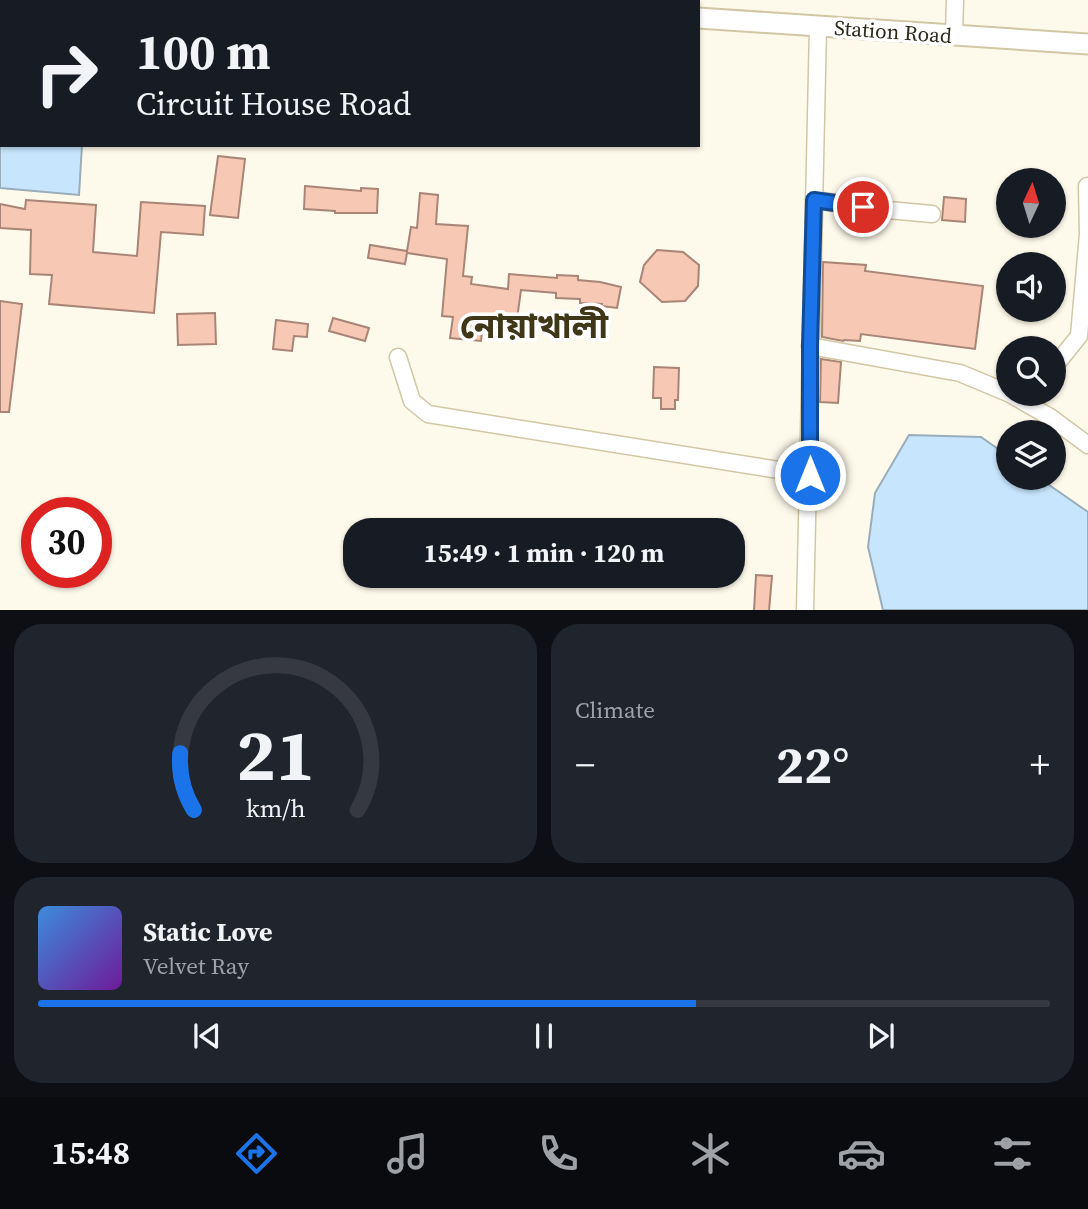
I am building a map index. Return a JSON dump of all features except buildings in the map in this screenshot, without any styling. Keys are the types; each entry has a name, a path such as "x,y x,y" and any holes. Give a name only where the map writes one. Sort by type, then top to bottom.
{"street":[{"path":"954,36 955,0"},
{"name":"Station Road","path":"700,18 1088,44"},
{"path":"806,610 818,27"},
{"path":"1066,352 1079,336 1088,234 1087,186"},
{"path":"814,200 932,214"},
{"path":"810,346 960,373 996,388"},
{"path":"398,357 412,401 428,414 810,475"},
{"path":"1041,406 1088,445"}],"water":[{"path":"0,147 82,147 79,195 0,188"},
{"path":"909,435 981,437 996,448 996,490 1056,490 1088,512 1088,610 883,610 868,547 875,493"}],"district":[{"name":"নোয়াখালী","path":"534,326"}],"route":[{"path":"810,475 814,200 863,207"}]}
